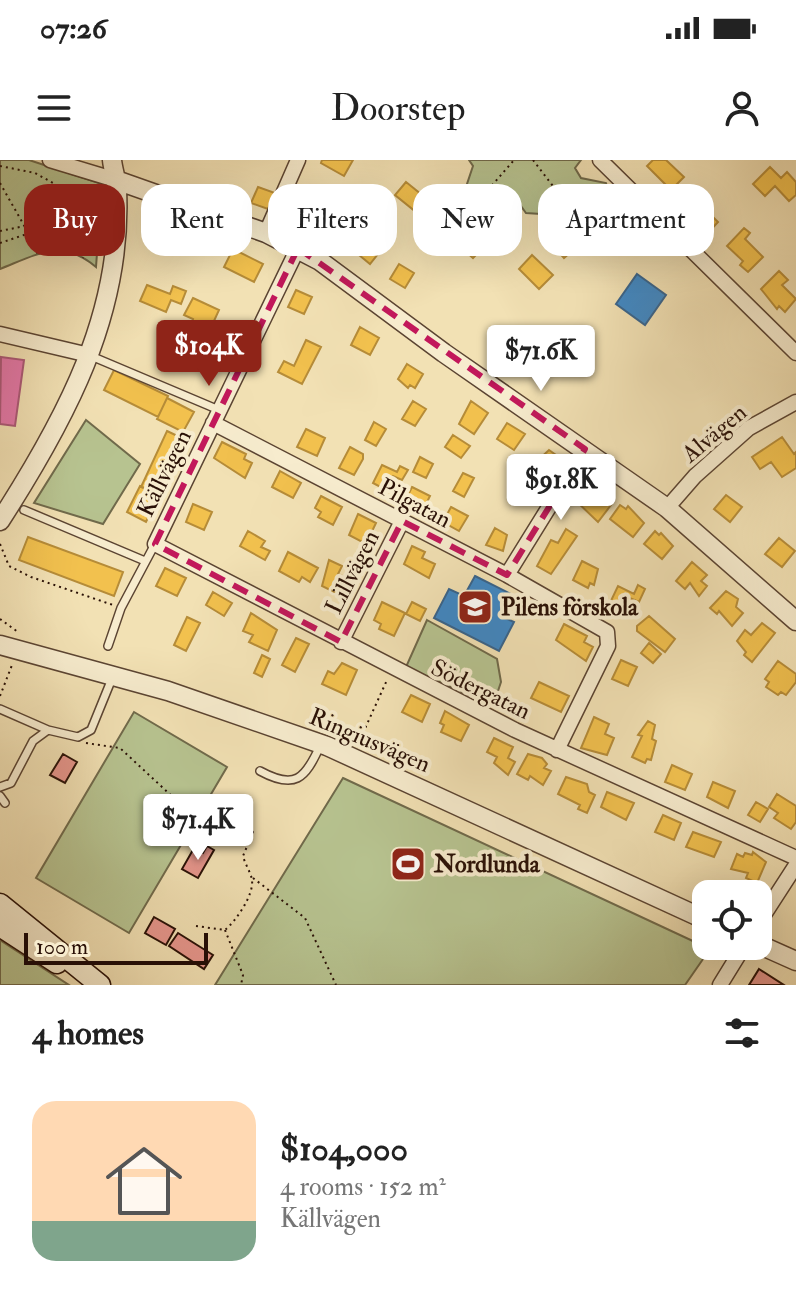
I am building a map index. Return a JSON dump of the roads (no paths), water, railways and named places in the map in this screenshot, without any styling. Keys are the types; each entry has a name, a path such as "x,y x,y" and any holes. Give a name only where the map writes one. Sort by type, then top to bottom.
{"main road":[{"path":"0,904 100,985"},
{"path":"0,926 94,985"}],"street":[{"path":"50,160 266,233 298,160"},
{"path":"0,521 59,425 89,355 109,293 116,180 112,160"},
{"path":"600,160 796,353"},
{"name":"Källvägen","path":"155,544 294,256"},
{"path":"311,256 667,508 794,616"},
{"path":"0,334 89,355"},
{"name":"Alvägen","path":"667,508 695,476 749,428 796,402"},
{"name":"Pilgatan","path":"216,416 402,521 593,621 607,632 609,639 557,750"},
{"path":"507,575 585,449"},
{"name":"Lillvägen","path":"341,642 402,521"},
{"name":"Södergatan","path":"155,544 557,750 796,858"},
{"name":"Ringiusvägen","path":"0,645 235,713 321,744 692,914"},
{"path":"772,902 796,865"},
{"path":"772,950 796,961"},
{"path":"720,985 735,960"}],"lane":[{"path":"89,355 216,416"},
{"path":"24,510 145,561"},
{"path":"108,646 121,608 155,544"},
{"path":"0,709 48,730 78,737 91,730 113,676"},
{"path":"0,787 11,783 33,741 48,730"},
{"path":"260,771 275,780 296,781 308,772 321,744"}],"place":[{"name":"Pilens förskola","path":"475,607"},
{"name":"Nordlunda","path":"408,864"}]}
